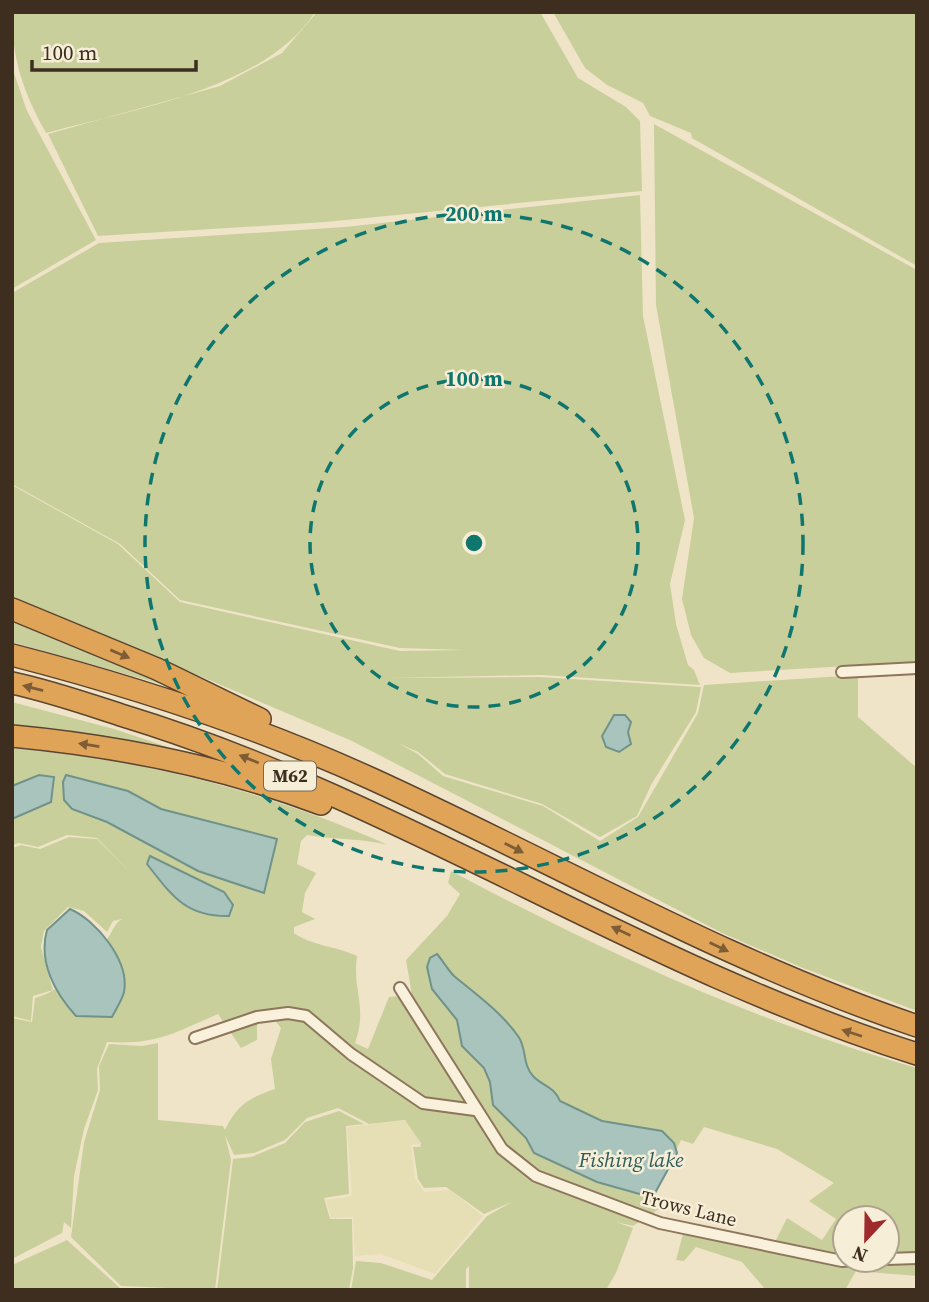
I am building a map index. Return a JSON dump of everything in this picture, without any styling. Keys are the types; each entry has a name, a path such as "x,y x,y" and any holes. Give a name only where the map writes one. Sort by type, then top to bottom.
{"highway":[{"name":"M62","path":"12,609 169,675 364,768 453,817"},
{"name":"M62","path":"12,655 188,705 283,740 453,817 773,973 917,1026"},
{"name":"M62","path":"12,683 197,738 323,790 759,997 836,1028 917,1054"},
{"name":"M62","path":"12,736 156,756 250,779 366,821 556,900"}],"street":[{"path":"842,672 917,668"},
{"name":"Trows Lane","path":"400,988 502,1149 536,1176 660,1223 831,1259"},
{"path":"195,1038 257,1017 288,1013 306,1016 351,1054 423,1103 475,1110"}],"shaded area":[{"path":"418,1119 420,1144 411,1145 415,1178 424,1192 450,1190 483,1216 435,1274 381,1254 355,1256 353,1217 331,1218 326,1200 352,1196 347,1127"}],"green space":[{"path":"12,12 315,12 293,38 264,60 231,78 155,105 46,133 20,75 14,45"},
{"path":"317,12 540,12 578,78 626,107 640,121 642,191 325,222 98,236 48,134 220,86 282,53"},
{"path":"553,12 917,12 917,266 692,138 691,133 650,116 643,103 607,85 585,68"},
{"path":"12,67 27,111 96,240 12,289"},
{"path":"654,124 917,270 917,662 730,673 704,658 691,635 682,599 694,518 656,305"},
{"path":"640,195 643,316 685,520 670,584 676,624 688,665 694,670 700,685 541,675 389,678 539,677 701,687 696,712 651,785 637,816 600,837 542,804 445,774 418,752 398,743 418,754 443,776 543,806 600,841 638,817 698,713 704,685 858,675 858,717 917,768 917,1011 803,968 722,933 352,741 12,596 12,485 118,544 180,602 400,651 463,650 400,648 180,600 120,544 12,484 12,293 99,243 345,227"},
{"path":"12,617 193,693 12,642"},
{"path":"12,702 114,729 228,767 121,742 12,727"},
{"path":"12,748 109,760 204,781 298,809 388,845 307,835 301,841 297,864 316,873 305,893 302,912 315,919 294,927 294,933 308,941 357,956 360,1019 355,1043 368,1049 389,997 412,995 406,960 447,916 460,894 448,883 451,871 564,929 679,982 797,1029 917,1068 917,1276 893,1274 901,1274 901,1204 831,1204 831,1216 809,1201 834,1183 777,1149 704,1127 693,1144 681,1140 652,1199 659,1209 633,1226 616,1222 633,1228 616,1273 606,1290 469,1290 469,1266 466,1269 466,1290 351,1290 356,1261 381,1263 432,1280 487,1216 512,1202 484,1214 446,1187 424,1188 418,1179 413,1147 420,1147 421,1143 405,1120 369,1124 338,1108 307,1118 285,1140 254,1153 234,1155 225,1135 231,1160 215,1290 121,1286 71,1237 84,1142 100,1090 99,1066 109,1044 142,1046 158,1043 158,1120 223,1126 225,1130 234,1114 245,1104 275,1089 271,1059 281,1028 268,1012 257,1014 257,1040 241,1048 218,1014 165,1036 139,1042 107,1042 97,1069 98,1090 84,1129 74,1176 71,1228 64,1222 62,1233 12,1259 12,1018 32,1022 35,998 56,989 74,975 122,919 113,921 107,932 84,911 68,907 44,931 41,947 53,990 33,996 31,1021 12,1016 12,848 21,845 40,849 69,837 97,839 132,874 97,838 67,835 38,847 19,843 12,845"},
{"path":"339,1111 364,1124 346,1126 349,1194 324,1198 330,1219 352,1219 353,1268 349,1290 217,1290 233,1159 251,1157 285,1143 305,1122"},
{"path":"787,1218 822,1240 831,1226 831,1274 854,1274 845,1290 765,1289 742,1262 696,1247 684,1261 676,1260 684,1230 775,1242"},
{"path":"67,1240 120,1288 145,1290 12,1290 12,1265"}],"water":[{"path":"614,715 625,715 631,722 628,732 631,744 619,752 606,747 602,736"},
{"path":"39,775 54,777 51,802 12,819 12,786"},
{"path":"66,775 128,791 161,809 277,839 264,893 198,871 107,822 72,809 64,800 63,782"},
{"path":"150,856 224,892 233,905 229,916 202,913 181,902 147,864"},
{"path":"70,909 80,914 100,932 122,968 124,992 112,1017 76,1016 61,997 50,976 45,954 47,930"},
{"name":"Fishing lake","path":"437,954 454,976 511,1027 521,1041 530,1071 536,1079 555,1092 560,1101 602,1121 662,1131 674,1143 677,1153 655,1193 643,1195 597,1182 534,1153 526,1138 493,1105 490,1082 484,1068 462,1046 457,1020 432,989 427,967 430,958"}]}
